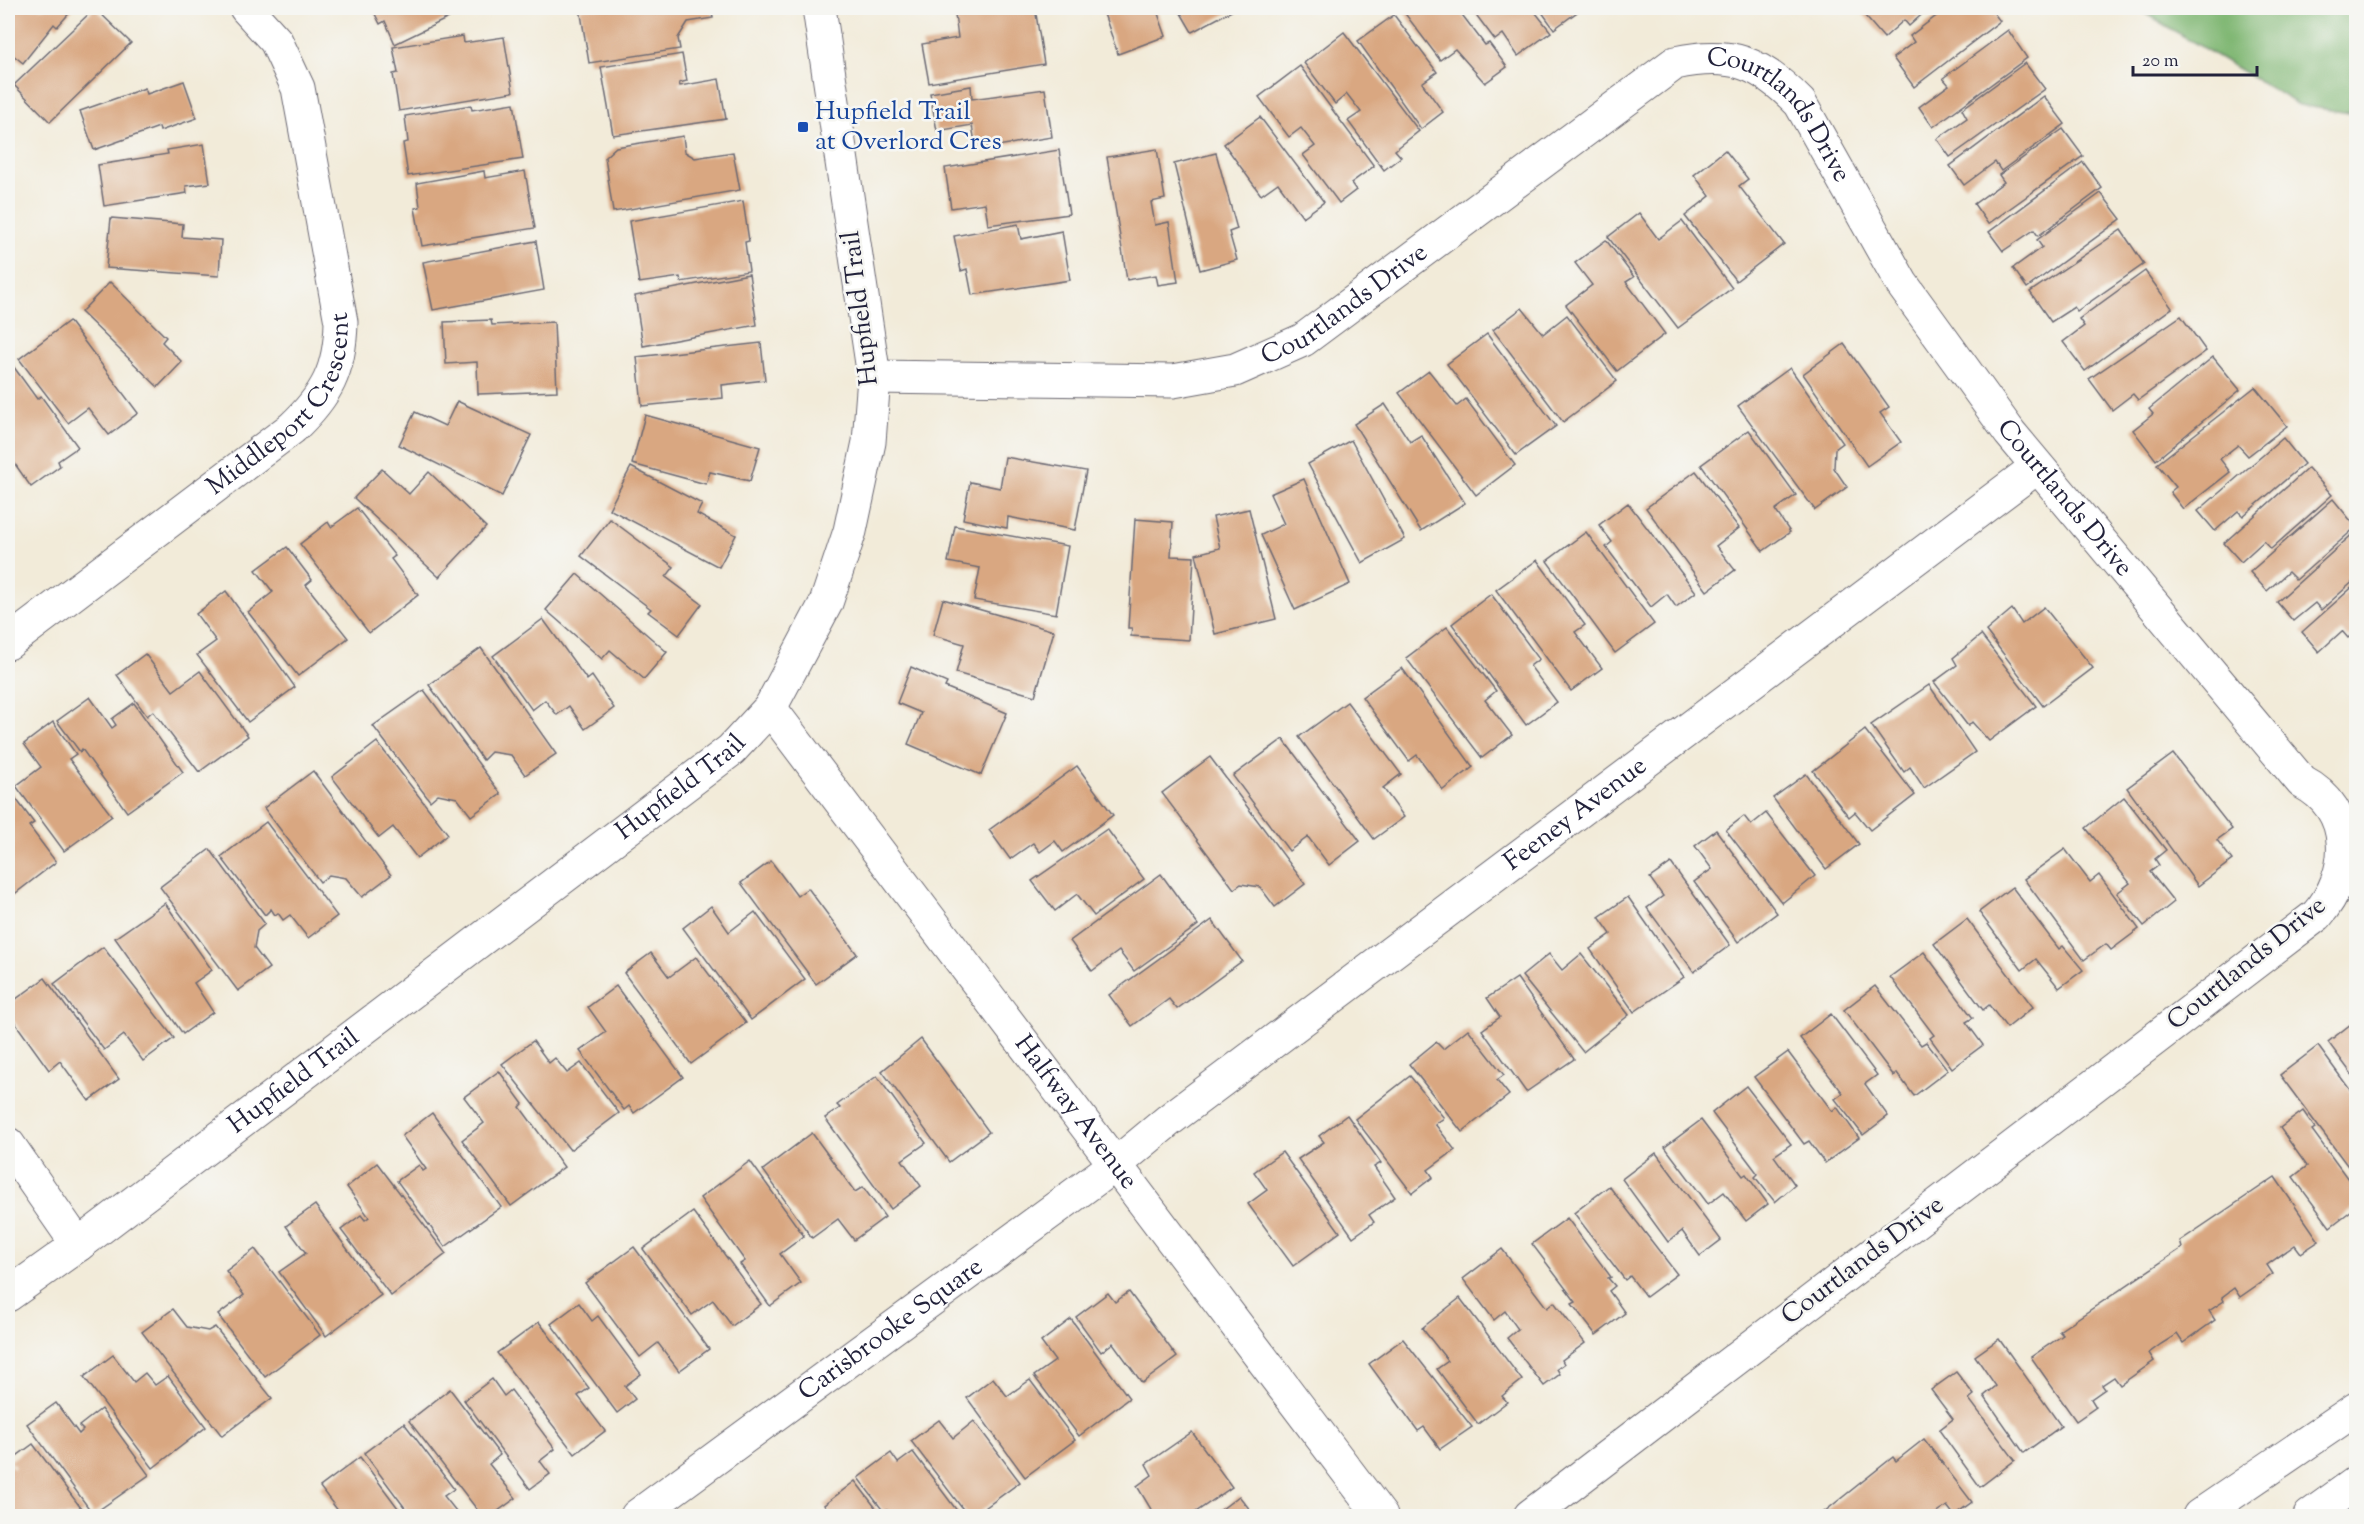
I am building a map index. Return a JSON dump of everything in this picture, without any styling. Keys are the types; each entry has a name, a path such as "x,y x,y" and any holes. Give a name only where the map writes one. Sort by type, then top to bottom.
{"street":[{"name":"Middleport Crescent","path":"8,643 292,428 313,408 334,371 340,344 341,322 298,88 276,41 246,8"},
{"name":"Hupfield Trail","path":"8,1295 78,1245 731,750 770,708 826,603 850,531 868,442 874,377 819,8"},
{"name":"Courtlands Drive","path":"874,377 1173,381 1235,370 1303,339 1675,63 1701,57 1728,58 1759,69 1776,79 1800,103 1902,284 2037,467 2302,782 2328,805 2337,819 2343,841 2344,859 2340,882 2325,906 2308,922 1530,1516"},
{"name":"Feeney Avenue","path":"1116,1164 1169,1120 2037,467"},
{"name":"Halfway Avenue","path":"770,708 1381,1516"},
{"path":"8,1144 78,1245"},
{"name":"Carisbrooke Square","path":"637,1516 674,1506 1116,1164"},
{"path":"2199,1516 2356,1409"},
{"path":"2310,1516 2356,1483"}],"green space":[{"path":"2136,8 2356,8 2356,114 2299,105"}],"building":[{"path":"8,8 74,8 57,27 54,24 23,63 8,51"},
{"path":"95,8 131,43 50,122 14,85"},
{"path":"372,8 469,8 395,44 385,21 380,24"},
{"path":"580,8 711,8 713,18 688,22 678,38 680,49 589,63"},
{"path":"917,8 954,8 954,9 918,15"},
{"path":"994,8 1035,8 1044,64 929,83 922,44 958,38 955,14"},
{"path":"1102,8 1156,8 1166,36 1118,54"},
{"path":"1178,8 1237,8 1192,32"},
{"path":"1407,8 1457,8 1485,45 1489,43 1507,67 1485,83 1455,49 1440,60 1403,11"},
{"path":"1471,8 1532,8 1551,32 1518,56 1503,34 1495,40"},
{"path":"1539,8 1574,8 1577,12 1554,29"},
{"path":"1860,8 1929,8 1909,26 1904,20 1884,38"},
{"path":"1947,8 1990,8 2000,21 1914,87 1893,58 1914,42 1910,36"},
{"path":"1394,15 1437,72 1422,83 1443,112 1421,129 1358,41"},
{"path":"2008,30 2027,58 1933,127 1919,107 1949,85 1943,78"},
{"path":"1344,32 1419,131 1395,150 1401,157 1384,170 1348,121 1361,112 1347,94 1335,104 1304,63"},
{"path":"463,36 464,43 504,37 513,92 399,111 393,74 398,73 393,47"},
{"path":"682,54 687,81 679,83 680,86 719,79 726,119 613,135 601,67"},
{"path":"2025,63 2045,89 1950,157 1937,139 1967,118 1962,109"},
{"path":"1300,66 1374,166 1351,183 1356,190 1339,203 1303,155 1315,146 1301,128 1289,137 1259,97"},
{"path":"184,81 197,118 160,131 159,127 94,150 80,111 145,88 147,94"},
{"path":"971,86 972,99 1045,89 1052,137 985,148 983,141 975,143 972,125 937,131 930,93"},
{"path":"2044,96 2065,124 2001,171 1995,162 1964,185 1950,166"},
{"path":"514,103 523,159 408,176 403,143 408,142 405,116 471,105 472,110"},
{"path":"1260,117 1324,202 1303,217 1278,183 1261,195 1224,144"},
{"path":"2063,129 2083,156 1988,224 1974,204 2004,182 1999,175"},
{"path":"683,136 685,152 695,158 733,152 740,190 613,212 605,157 616,147"},
{"path":"204,144 210,183 186,186 187,193 104,206 98,165 168,154 167,150"},
{"path":"1157,149 1165,199 1151,202 1155,225 1169,222 1178,282 1158,285 1156,275 1127,280 1107,157"},
{"path":"1059,150 1069,214 988,225 985,203 951,208 945,168"},
{"path":"1725,150 1748,179 1739,186 1784,244 1736,281 1685,216 1710,196 1694,175"},
{"path":"1216,153 1237,229 1229,232 1237,260 1200,270 1174,164"},
{"path":"2083,162 2102,188 2038,236 2034,230 2003,251 1989,232"},
{"path":"484,171 485,178 525,171 535,228 422,246 415,208 420,207 417,183"},
{"path":"2101,193 2121,219 2027,288 2013,268 2042,247 2037,240"},
{"path":"743,201 749,241 745,242 749,271 681,282 680,277 639,283 629,221"},
{"path":"1639,213 1658,239 1682,221 1732,288 1678,328 1608,237"},
{"path":"111,218 183,224 182,237 221,240 219,276 106,268"},
{"path":"1018,224 1021,239 1062,231 1070,280 972,295 967,269 961,271 954,236"},
{"path":"2121,230 2144,264 2077,311 2074,307 2051,322 2030,292"},
{"path":"1606,240 1634,277 1626,282 1665,334 1617,371 1566,305 1592,285 1575,263"},
{"path":"536,241 544,290 433,310 423,262"},
{"path":"2145,271 2172,308 2085,371 2063,342 2084,326 2079,319"},
{"path":"749,274 757,325 643,346 635,296"},
{"path":"110,282 166,337 162,342 182,362 158,387 81,312"},
{"path":"1522,308 1543,334 1567,315 1617,381 1563,422 1493,330"},
{"path":"2181,316 2206,351 2138,400 2133,394 2112,410 2089,379"},
{"path":"491,320 492,325 554,322 557,391 478,394 477,362 446,364 444,322"},
{"path":"69,321 138,413 109,435 88,408 68,423 19,359"},
{"path":"1487,334 1556,426 1516,455 1447,364"},
{"path":"761,343 765,380 722,385 723,398 642,406 637,357"},
{"path":"1844,344 1889,407 1880,413 1901,442 1867,466 1803,374"},
{"path":"2213,357 2240,390 2156,460 2133,430 2153,414 2149,409"},
{"path":"8,359 37,399 41,396 78,447 58,461 60,466 31,487 8,454"},
{"path":"1790,368 1843,443 1835,449 1834,468 1847,487 1815,510 1738,406"},
{"path":"1429,371 1457,406 1466,399 1515,465 1476,495 1399,393"},
{"path":"2255,387 2287,426 2248,456 2238,445 2220,459 2230,472 2183,509 2170,492 2176,487 2157,464"},
{"path":"457,401 531,435 502,496 399,445 415,412 445,426"},
{"path":"1385,404 1410,442 1421,435 1465,503 1421,531 1354,424"},
{"path":"645,415 760,447 750,481 710,472 706,484 632,464"},
{"path":"1749,430 1796,495 1775,510 1790,532 1763,551 1701,465"},
{"path":"2283,438 2304,464 2243,516 2238,511 2215,531 2198,511"},
{"path":"1351,440 1405,539 1362,563 1308,464"},
{"path":"1005,457 1086,471 1075,530 1008,517 1007,528 963,519 970,482 1000,488"},
{"path":"631,467 702,504 697,514 736,535 719,567 609,509"},
{"path":"2308,468 2332,495 2271,549 2264,541 2241,562 2224,543"},
{"path":"382,469 409,494 429,472 486,527 439,577 354,498"},
{"path":"1696,471 1739,528 1716,546 1735,570 1707,591 1646,508"},
{"path":"1304,479 1350,584 1295,610 1261,535 1284,524 1270,494"},
{"path":"2333,499 2356,527 2296,580 2288,572 2267,591 2250,572"},
{"path":"1628,503 1696,592 1676,607 1667,594 1651,607 1606,547 1612,542 1599,525"},
{"path":"357,508 395,556 391,559 418,595 369,633 300,544 328,522 331,527"},
{"path":"1249,509 1276,619 1215,634 1196,554 1220,548 1213,517"},
{"path":"610,519 674,567 666,577 702,604 679,635 648,612 651,609 581,556"},
{"path":"1135,519 1173,522 1171,556 1194,557 1189,640 1131,636 1132,628 1128,628"},
{"path":"955,526 1068,546 1056,614 974,600 980,568 948,562"},
{"path":"2356,531 2356,579 2321,610 2315,603 2293,621 2277,602"},
{"path":"1586,532 1654,624 1615,653 1547,561"},
{"path":"287,547 312,580 306,585 348,638 298,676 248,612 273,592 256,570"},
{"path":"1537,560 1585,625 1575,632 1602,668 1571,691 1496,590"},
{"path":"577,574 667,652 644,679 610,650 602,659 546,610"},
{"path":"2356,584 2356,631 2348,638 2342,631 2319,652 2302,632"},
{"path":"226,591 295,687 248,722 197,655 216,641 196,614"},
{"path":"1491,594 1539,659 1530,666 1557,702 1526,725 1452,624"},
{"path":"943,599 1054,631 1035,696 956,673 964,644 933,635"},
{"path":"2044,607 2093,668 2043,706 1986,631 2012,609 2022,624"},
{"path":"543,619 587,680 592,676 614,708 585,729 569,706 557,715 545,700 532,710 493,656"},
{"path":"1447,627 1496,691 1485,700 1512,735 1482,758 1406,658"},
{"path":"1981,635 2036,706 1989,741 1972,722 1968,726 1934,682 1957,665 1953,658"},
{"path":"481,648 556,754 525,775 511,755 491,752 483,760 429,685"},
{"path":"145,654 173,691 200,671 248,736 199,772 153,711 147,716 117,675"},
{"path":"911,667 947,683 945,687 1007,713 981,775 908,744 921,713 897,703"},
{"path":"1402,668 1473,767 1443,790 1417,755 1409,761 1362,697"},
{"path":"1929,685 1975,752 1924,788 1910,767 1904,772 1871,725"},
{"path":"424,690 501,794 471,816 457,798 438,794 430,801 373,726"},
{"path":"90,697 112,728 116,725 112,719 134,703 183,772 127,812 82,749 80,752 57,721"},
{"path":"1347,702 1401,774 1383,788 1404,817 1374,839 1299,737"},
{"path":"53,722 76,754 69,759 112,816 64,851 16,786 41,767 24,744"},
{"path":"1865,730 1915,795 1870,830 1855,812 1849,817 1813,771"},
{"path":"1283,739 1360,841 1329,865 1308,837 1289,851 1233,776"},
{"path":"377,742 448,834 417,858 393,827 379,838 332,777"},
{"path":"2173,754 2232,829 2217,840 2232,860 2198,886 2127,788"},
{"path":"1210,757 1305,884 1275,907 1260,887 1241,884 1234,889 1162,793"},
{"path":"1077,766 1113,815 1063,852 1055,841 1040,852 1033,843 1010,859 989,830"},
{"path":"313,771 391,875 362,897 346,878 329,875 320,882 264,808"},
{"path":"1806,774 1859,844 1826,869 1773,798"},
{"path":"8,788 34,823 29,826 56,862 8,899"},
{"path":"2124,797 2166,850 2155,859 2159,865 2150,872 2174,902 2144,926 2117,893 2130,883 2086,828"},
{"path":"1766,813 1815,876 1782,903 1726,830 1744,816 1751,825"},
{"path":"266,822 337,916 308,938 290,915 283,920 271,909 265,915 221,857"},
{"path":"1107,829 1144,879 1094,916 1077,894 1055,911 1032,881"},
{"path":"1716,830 1777,913 1738,942 1694,882 1712,869 1695,846"},
{"path":"210,849 265,924 257,931 254,948 269,968 238,991 160,887"},
{"path":"2065,849 2090,882 2099,875 2139,929 2111,950 2106,944 2084,960 2024,879"},
{"path":"771,861 797,896 808,888 857,954 816,984 741,883"},
{"path":"1671,863 1730,945 1694,972 1647,908 1663,896 1650,878"},
{"path":"1161,874 1198,925 1134,971 1119,951 1092,971 1070,941"},
{"path":"2012,887 2059,949 2063,946 2083,970 2059,988 2036,959 2022,970 1979,912"},
{"path":"1628,897 1684,977 1634,1012 1590,949 1611,934 1599,917"},
{"path":"165,903 212,970 194,983 213,1012 183,1034 115,938"},
{"path":"711,906 729,932 755,912 805,979 751,1020 683,928"},
{"path":"1967,919 2033,1007 2007,1028 1989,1005 1983,1010 1934,944"},
{"path":"1212,920 1242,961 1177,1009 1169,999 1132,1026 1109,995"},
{"path":"103,947 174,1038 143,1061 124,1035 104,1050 54,984"},
{"path":"1924,952 1973,1018 1966,1022 1983,1045 1952,1068 1930,1038 1934,1035 1890,977"},
{"path":"651,953 669,977 696,957 746,1023 691,1064 624,973"},
{"path":"1549,954 1562,970 1581,954 1629,1015 1583,1052 1522,976"},
{"path":"45,978 119,1079 89,1101 60,1061 49,1070 8,1013 8,1005"},
{"path":"1517,978 1574,1059 1526,1092 1482,1030 1500,1017 1487,998"},
{"path":"616,986 683,1077 634,1113 629,1106 624,1110 580,1051 606,1032 588,1007"},
{"path":"1875,986 1921,1045 1926,1042 1948,1070 1914,1096 1897,1073 1894,1076 1844,1010"},
{"path":"1831,1014 1877,1075 1865,1084 1888,1116 1863,1135 1835,1099 1843,1093 1800,1038"},
{"path":"2356,1020 2356,1080 2328,1042"},
{"path":"1468,1029 1504,1075 1497,1080 1509,1095 1462,1132 1409,1064 1436,1042 1443,1049"},
{"path":"921,1039 989,1132 949,1162 882,1071"},
{"path":"533,1041 549,1063 555,1058 567,1073 581,1063 619,1113 570,1150 502,1064"},
{"path":"2318,1046 2356,1098 2356,1165 2350,1169 2280,1075"},
{"path":"1788,1052 1832,1111 1837,1107 1859,1138 1825,1163 1809,1141 1804,1144 1754,1077"},
{"path":"499,1071 523,1104 520,1107 564,1167 511,1206 462,1140 484,1123 464,1097"},
{"path":"877,1076 926,1143 902,1160 921,1186 891,1209 825,1118 840,1108 837,1105"},
{"path":"1410,1076 1444,1118 1435,1124 1455,1150 1428,1170 1433,1177 1412,1193 1355,1119"},
{"path":"1746,1086 1791,1144 1774,1156 1795,1185 1775,1202 1755,1177 1758,1174 1712,1113"},
{"path":"2303,1111 2315,1128 2312,1130 2356,1190 2356,1207 2330,1227 2293,1177 2307,1166 2280,1128"},
{"path":"432,1113 501,1207 445,1247 397,1181 419,1165 423,1171 426,1169 402,1136"},
{"path":"1347,1115 1381,1163 1374,1167 1395,1197 1369,1215 1374,1222 1353,1237 1298,1159 1324,1142 1319,1136"},
{"path":"1701,1120 1743,1176 1746,1174 1768,1204 1746,1221 1724,1192 1708,1204 1665,1147"},
{"path":"812,1133 855,1192 863,1187 885,1217 854,1240 838,1219 812,1238 763,1170"},
{"path":"1282,1152 1340,1232 1293,1266 1248,1204 1267,1190 1254,1172"},
{"path":"1656,1153 1721,1240 1700,1256 1682,1231 1668,1242 1622,1179"},
{"path":"750,1161 804,1236 780,1254 801,1283 770,1306 740,1264 745,1261 700,1198"},
{"path":"377,1163 446,1254 391,1296 341,1230 361,1215 365,1220 369,1217 347,1187"},
{"path":"2275,1177 2319,1241 2301,1253 2295,1245 2267,1265 2273,1274 2240,1297 2234,1288 2222,1297 2224,1301 2209,1311 2215,1320 2183,1343 2177,1334 2161,1344 2149,1353 2154,1361 2120,1385 2114,1377 2102,1385 2105,1389 2091,1399 2096,1407 2076,1421 2031,1357 2063,1335 2059,1331 2182,1248 2180,1241"},
{"path":"1609,1186 1677,1274 1646,1297 1630,1276 1625,1280 1574,1213"},
{"path":"315,1205 381,1295 326,1336 279,1272 306,1253 286,1226"},
{"path":"693,1212 761,1304 732,1326 713,1300 692,1315 643,1249"},
{"path":"1567,1218 1611,1277 1608,1278 1615,1286 1609,1291 1625,1313 1596,1335 1572,1304 1576,1302 1532,1244"},
{"path":"634,1247 709,1349 679,1371 658,1343 640,1357 585,1283"},
{"path":"255,1249 320,1335 265,1377 218,1315 244,1295 226,1271"},
{"path":"1502,1249 1547,1308 1554,1302 1585,1343 1562,1360 1564,1364 1557,1369 1560,1374 1544,1386 1507,1338 1518,1329 1505,1311 1494,1320 1463,1279"},
{"path":"1129,1292 1177,1357 1142,1383 1113,1343 1101,1352 1076,1317 1108,1293 1115,1302"},
{"path":"1460,1298 1522,1380 1502,1396 1507,1402 1478,1424 1437,1369 1448,1361 1422,1328"},
{"path":"579,1303 592,1321 598,1316 641,1374 625,1386 635,1399 617,1413 551,1324"},
{"path":"173,1309 187,1327 208,1331 215,1327 272,1398 222,1436 142,1332"},
{"path":"1071,1319 1129,1398 1079,1436 1034,1376 1055,1361 1041,1342"},
{"path":"539,1322 589,1388 578,1396 605,1431 575,1454 497,1353"},
{"path":"1403,1339 1472,1427 1440,1449 1424,1427 1418,1431 1369,1364"},
{"path":"1999,1339 2061,1426 2024,1453 1984,1396 1996,1386 1975,1356"},
{"path":"113,1355 134,1382 145,1373 155,1385 168,1376 206,1427 153,1468 84,1377"},
{"path":"1956,1372 1974,1395 1969,1399 2015,1460 1980,1487 1939,1430 1953,1419 1931,1390"},
{"path":"993,1378 1007,1396 1030,1380 1075,1440 1025,1477 967,1398"},
{"path":"492,1379 504,1396 511,1390 555,1449 540,1461 550,1474 530,1489 464,1400"},
{"path":"450,1389 500,1455 489,1464 516,1498 491,1516 482,1516 409,1421"},
{"path":"56,1403 79,1434 83,1430 79,1426 101,1409 149,1475 93,1514 27,1424"},
{"path":"939,1420 953,1438 974,1421 1020,1482 974,1516 968,1516 911,1441"},
{"path":"404,1423 454,1489 444,1496 460,1516 411,1516 364,1453"},
{"path":"1192,1432 1232,1487 1190,1516 1155,1516 1137,1486 1152,1475 1146,1464"},
{"path":"1924,1439 1972,1502 1954,1515 1947,1506 1932,1516 1819,1516 1893,1457 1896,1461"},
{"path":"33,1444 84,1512 77,1516 8,1516 8,1461 13,1469 15,1467 10,1461"},
{"path":"913,1452 961,1516 891,1516 887,1510 884,1512 858,1478 891,1453 898,1463"},
{"path":"360,1457 404,1516 342,1516 320,1487"},
{"path":"855,1481 882,1516 829,1516 831,1515 824,1505"},
{"path":"1239,1496 1255,1516 1213,1516"}],"place":[{"name":"Hupfield Trail at Overlord Cres","path":"803,127"}]}
